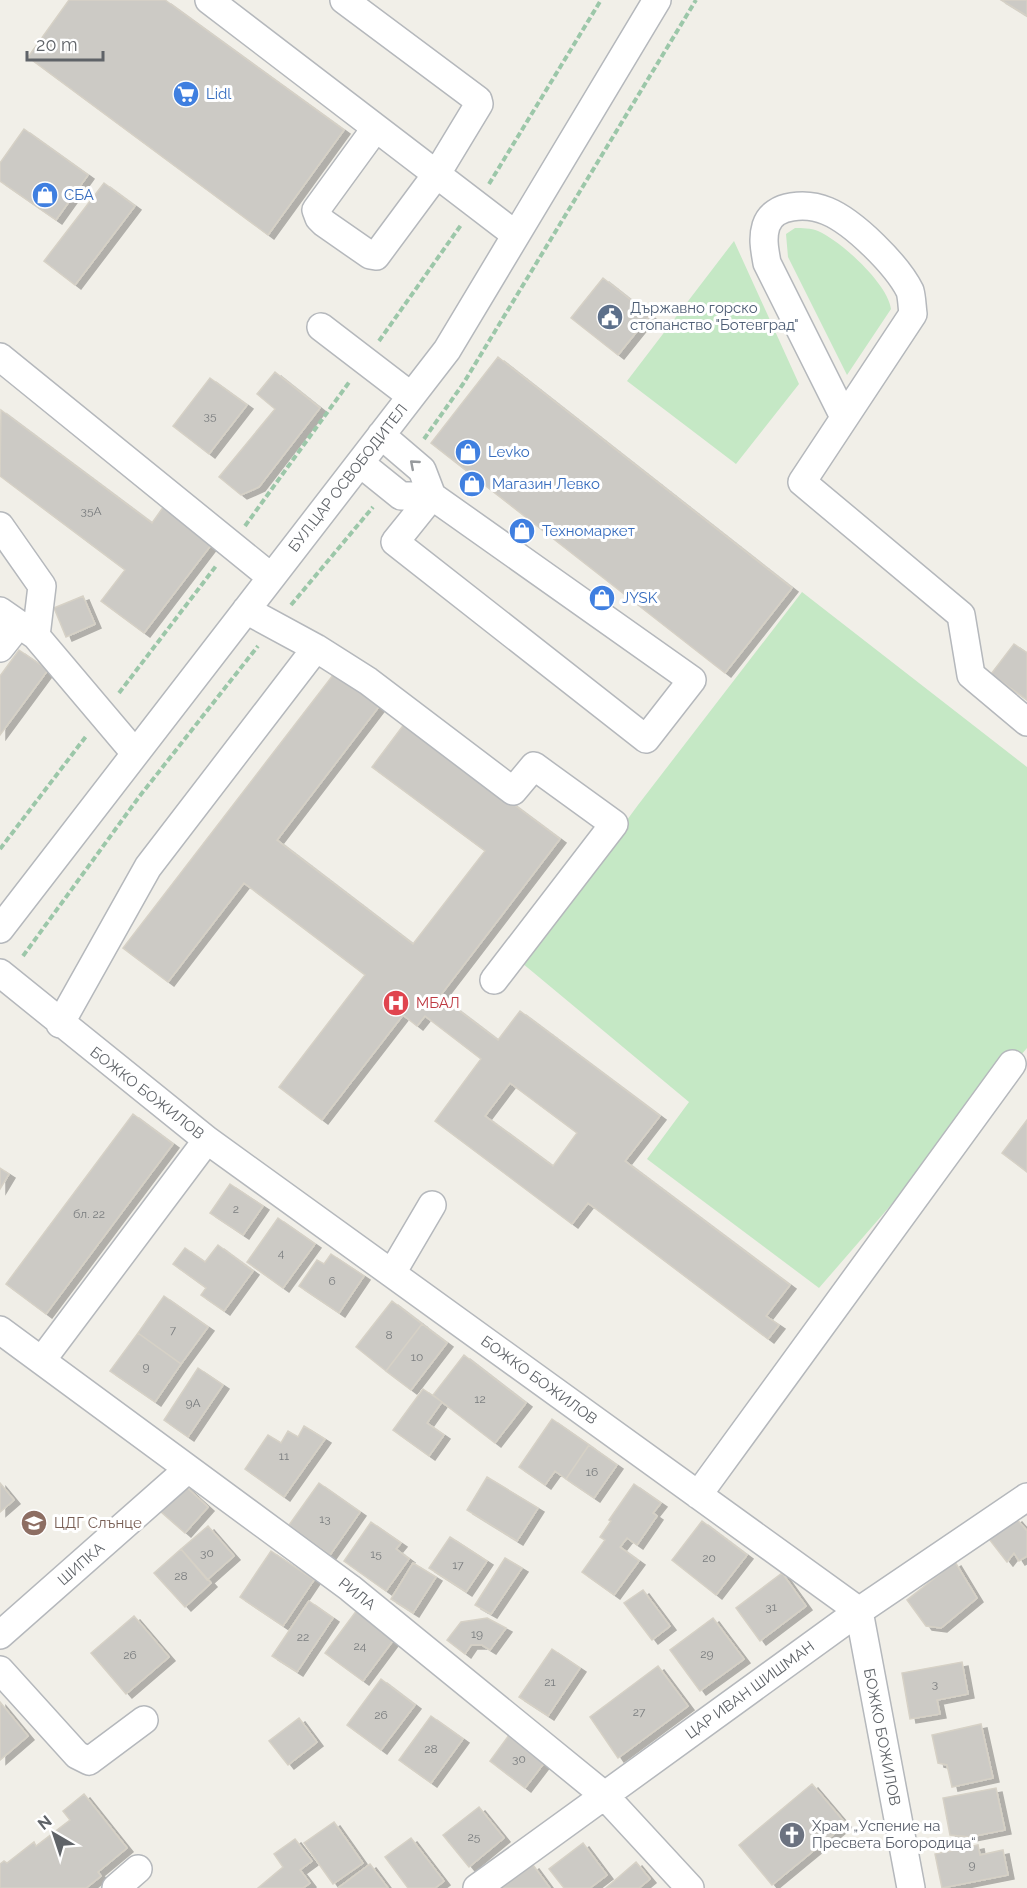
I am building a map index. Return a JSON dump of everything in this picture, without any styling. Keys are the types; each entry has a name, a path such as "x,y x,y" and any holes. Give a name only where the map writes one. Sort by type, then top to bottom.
{"street":[{"path":"209,0 516,235"},
{"path":"344,0 478,100 477,109 436,175 376,256 370,255 324,222 319,218 316,210 375,129"},
{"name":"БУЛ.ЦАР ОСВОБОДИТЕЛ","path":"0,928 447,350 657,0"},
{"path":"844,417 767,263 763,239 766,224 776,213 790,206 827,211 848,225 895,269 911,293 913,314 802,482 961,615 971,675 1027,722"},
{"path":"321,327 411,396"},
{"path":"0,357 272,577"},
{"path":"381,435 422,470 432,496 692,680 646,740 395,542 432,496"},
{"path":"360,463 401,496 432,496"},
{"path":"0,526 42,586 0,648"},
{"path":"246,610 316,648 368,681 513,791 534,766 614,824 494,980"},
{"path":"18,624 135,753"},
{"path":"60,1024 148,867 316,648"},
{"name":"БОЖКО БОЖИЛОВ","path":"0,973 60,1024 207,1140 859,1611 911,1888"},
{"path":"698,1496 1012,1064"},
{"path":"42,1360 207,1140"},
{"path":"392,1274 432,1205"},
{"name":"РИЛА","path":"0,1330 350,1588 604,1795 690,1888"},
{"name":"ШИПКА","path":"0,1635 188,1469"},
{"name":"ЦАР ИВАН ШИШМАН","path":"477,1888 859,1611 1027,1497"},
{"path":"0,1670 77,1755 89,1761 144,1720"},
{"path":"116,1888 138,1869"}],"path":[{"path":"0,849 232,544 476,204 601,0"}],"green space":[{"path":"795,228 815,230 839,244 873,276 888,299 891,309 847,375 788,257 786,234"},
{"path":"734,241 799,384 736,464 627,381"},
{"path":"802,592 1027,767 1027,1048 819,1288 647,1159 689,1102 522,963 638,805"}],"building":[{"name":"Lidl","path":"69,0 165,0 344,130 268,235 28,57"},
{"path":"1001,0 1027,0 1027,16"},
{"path":"24,129 88,175 56,220 0,181 0,163"},
{"path":"104,183 135,206 75,285 44,261"},
{"name":"Държавно горско стопанство \"Ботевград\"","path":"603,278 650,315 618,355 571,318"},
{"path":"498,357 792,588 725,673 431,443"},
{"path":"275,372 320,408 259,487 241,495 219,477 275,409 257,394"},
{"path":"210,378 247,405 209,454 173,426"},
{"path":"1,410 152,523 169,499 218,536 144,633 101,601 125,570 0,476"},
{"path":"83,596 95,624 66,637 54,608"},
{"path":"1014,644 1027,653 1027,700 991,674"},
{"path":"19,650 48,670 0,735 0,676"},
{"name":"МБАЛ","path":"340,666 384,700 277,840 413,944 485,851 372,767 405,723 560,839 440,996 498,1040 520,1011 660,1116 625,1161 790,1285 766,1316 779,1325 768,1339 588,1203 572,1224 435,1121 481,1059 425,1016 417,1026 403,1015 322,1120 279,1087 365,975 244,883 168,982 123,948","holes":["510,1083 577,1133 553,1166 485,1116"]},
{"path":"133,1114 173,1144 46,1314 6,1284"},
{"path":"1027,1120 1027,1172 1002,1153"},
{"path":"0,1168 9,1174 0,1189"},
{"path":"230,1184 263,1206 243,1235 210,1213"},
{"path":"278,1218 315,1244 283,1288 247,1262"},
{"path":"218,1245 253,1271 224,1311 201,1295 206,1288 173,1264 185,1248 205,1262"},
{"path":"331,1254 364,1276 339,1313 299,1286 317,1260 324,1264"},
{"path":"164,1296 208,1327 181,1364 138,1333"},
{"path":"392,1301 422,1324 386,1371 356,1347"},
{"path":"422,1324 447,1343 411,1390 386,1371"},
{"path":"138,1333 181,1364 155,1402 110,1371"},
{"path":"464,1355 526,1403 495,1443 433,1395"},
{"path":"198,1368 223,1385 188,1437 164,1420"},
{"path":"423,1389 442,1402 427,1423 444,1435 429,1456 393,1430"},
{"path":"552,1419 589,1445 566,1479 555,1471 545,1485 519,1467"},
{"path":"304,1426 325,1439 284,1497 245,1469 268,1435 281,1443 288,1431 298,1437"},
{"path":"589,1445 617,1465 594,1498 566,1479"},
{"path":"487,1477 538,1508 517,1541 467,1510"},
{"name":"ЦДГ Слънце","path":"0,1483 14,1500 0,1512"},
{"path":"319,1483 360,1512 330,1555 289,1525"},
{"path":"634,1484 661,1503 653,1513 657,1516 637,1545 627,1538 620,1547 639,1561 614,1595 582,1572 605,1540 600,1537"},
{"path":"184,1485 208,1507 185,1533 161,1512"},
{"path":"1016,1518 1027,1531 1027,1556 1019,1561 1014,1553 1007,1562 989,1539"},
{"path":"702,1521 747,1555 716,1595 672,1560"},
{"path":"371,1522 401,1543 396,1549 409,1559 386,1591 344,1561"},
{"path":"208,1526 234,1556 207,1580 181,1549"},
{"path":"450,1537 487,1561 466,1592 429,1568"},
{"path":"181,1549 211,1583 185,1607 154,1573"},
{"path":"271,1551 314,1580 283,1626 240,1597"},
{"path":"505,1558 522,1568 491,1614 475,1605"},
{"path":"955,1562 977,1598 941,1628 926,1626 907,1600"},
{"path":"413,1563 436,1577 413,1613 391,1599"},
{"path":"782,1573 806,1606 760,1641 736,1608"},
{"path":"643,1590 670,1626 652,1640 624,1603"},
{"path":"309,1601 333,1618 297,1672 272,1656"},
{"path":"357,1610 395,1638 363,1681 325,1653"},
{"path":"134,1616 169,1657 126,1694 91,1653"},
{"path":"487,1618 506,1628 490,1650 482,1645 471,1645 465,1654 447,1640 461,1622"},
{"path":"713,1618 744,1659 700,1691 670,1650"},
{"path":"552,1649 580,1668 548,1716 519,1697"},
{"path":"962,1662 968,1694 937,1700 940,1714 910,1719 902,1673"},
{"path":"658,1666 688,1706 618,1758 590,1717"},
{"path":"381,1679 415,1705 381,1750 347,1725"},
{"path":"0,1702 28,1736 0,1760"},
{"path":"431,1716 463,1739 431,1783 399,1760"},
{"path":"299,1718 317,1742 288,1765 269,1741"},
{"path":"981,1724 993,1778 952,1787 947,1765 938,1763 932,1735"},
{"path":"512,1731 548,1758 525,1788 490,1761"},
{"name":"Храм „Успение на Пресвета Богородица“","path":"812,1784 846,1824 772,1885 739,1845"},
{"path":"996,1788 1005,1830 970,1837 950,1835 943,1798"},
{"path":"84,1794 127,1848 98,1872 101,1876 86,1888 0,1888 0,1864 4,1861 7,1863 34,1842 36,1846 70,1820 63,1811"},
{"path":"479,1807 504,1838 469,1867 443,1835"},
{"path":"334,1822 363,1863 333,1884 304,1843"},
{"path":"411,1838 444,1881 435,1888 408,1888 385,1857"},
{"path":"295,1839 312,1861 300,1870 310,1883 303,1888 258,1888 283,1867 274,1854"},
{"path":"583,1843 607,1875 590,1888 564,1888 549,1869"},
{"path":"978,1845 980,1855 1003,1850 1008,1875 942,1888 935,1854"},
{"path":"636,1862 650,1879 639,1888 606,1888"},
{"path":"370,1864 388,1888 338,1888"},
{"path":"533,1865 550,1888 501,1888"}],"place":[{"name":"Lidl","path":"186,94"},
{"name":"СБА","path":"45,195"},
{"name":"Държавно горско стопанство \"Ботевград\"","path":"610,317"},
{"name":"Levko","path":"468,452"},
{"name":"Магазин Левко","path":"472,484"},
{"name":"Техномаркет","path":"522,531"},
{"name":"JYSK","path":"602,598"},
{"name":"МБАЛ","path":"396,1003"},
{"name":"ЦДГ Слънце","path":"34,1523"},
{"name":"Храм „Успение на Пресвета Богородица“","path":"792,1835"}]}
